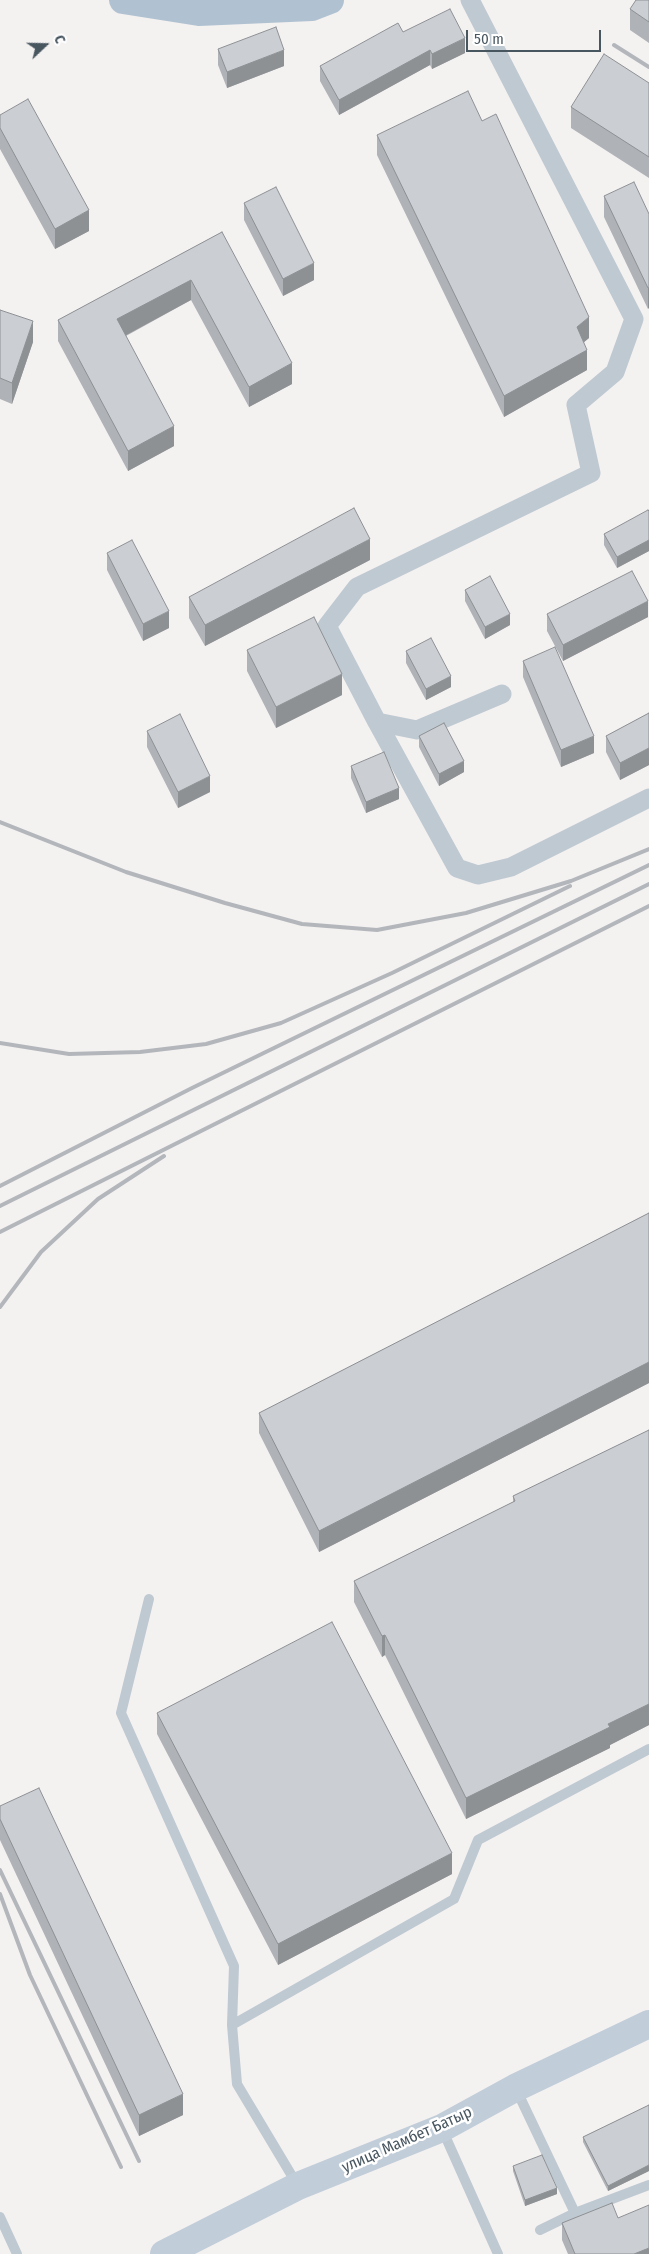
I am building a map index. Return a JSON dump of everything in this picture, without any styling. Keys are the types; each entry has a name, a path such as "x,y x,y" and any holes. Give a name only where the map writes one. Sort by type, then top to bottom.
{"main road":[{"path":"123,0 198,12 250,5 312,7 330,0"},
{"name":"улица Мамбет Батыр","path":"164,2254 298,2186 442,2128 515,2088 649,2024"}],"street":[{"path":"470,0 634,319 615,372 576,405 591,473 357,587 327,626 457,868 478,875 511,868 649,798"},
{"path":"377,722 417,730 502,694"}],"lane":[{"path":"149,1599 121,1713 234,1966 232,2025 237,2084 298,2186"},
{"path":"232,2025 454,1899 478,1840 649,1749"},
{"path":"515,2088 575,2213"},
{"path":"442,2128 498,2254"},
{"path":"540,2230 575,2213 649,2185"},
{"path":"0,2217 17,2254"}],"building":[{"path":"636,0 649,0 649,22 630,9"},
{"path":"450,9 465,38 432,54 430,50 339,100 320,66 398,23 403,32"},
{"path":"276,27 284,50 227,72 218,49"},
{"path":"604,54 649,83 649,157 571,107"},
{"path":"468,91 482,121 496,114 589,317 577,327 587,350 504,396 377,135"},
{"path":"28,99 89,210 55,229 0,128 0,115"},
{"path":"634,182 649,214 649,288 604,196"},
{"path":"276,187 314,263 283,279 244,203"},
{"path":"222,232 292,363 249,387 191,280 117,319 174,426 128,451 58,320"},
{"path":"0,310 33,321 12,383 0,378"},
{"path":"354,508 370,539 205,625 189,597"},
{"path":"648,510 649,540 617,557 604,534"},
{"path":"132,540 169,611 143,624 107,553"},
{"path":"632,571 648,601 563,645 547,614"},
{"path":"490,576 510,614 485,627 465,590"},
{"path":"314,617 342,674 276,707 247,650"},
{"path":"431,638 451,676 426,689 406,651"},
{"path":"555,647 594,736 561,750 523,661"},
{"path":"649,713 649,748 620,763 606,736"},
{"path":"180,714 210,776 178,792 147,731"},
{"path":"444,723 464,761 439,774 419,736"},
{"path":"384,752 399,788 366,802 351,766"},
{"path":"649,1213 649,1362 319,1531 259,1413"},
{"path":"649,1430 649,1704 608,1724 610,1727 466,1798 385,1635 382,1636 354,1581 515,1501 513,1496"},
{"path":"332,1622 452,1853 278,1944 157,1713"},
{"path":"39,1788 183,2094 139,2115 0,1819 0,1806"},
{"path":"649,2105 649,2165 608,2186 583,2137"},
{"path":"542,2155 557,2188 525,2200 513,2166"},
{"path":"612,2203 618,2218 649,2205 649,2248 634,2254 575,2254 562,2223"}],"railway":[{"path":"614,45 649,67"},
{"path":"0,822 126,872 225,903 302,924 377,930 466,913 571,881 649,849"},
{"path":"0,1186 192,1088 649,865"},
{"path":"0,1206 649,884"},
{"path":"0,1043 69,1054 140,1052 206,1044 281,1023 392,973 570,886"},
{"path":"0,1232 649,906"},
{"path":"0,1307 41,1252 98,1199 164,1156"},
{"path":"0,1870 139,2161"},
{"path":"0,1894 30,1975 121,2167"}]}
